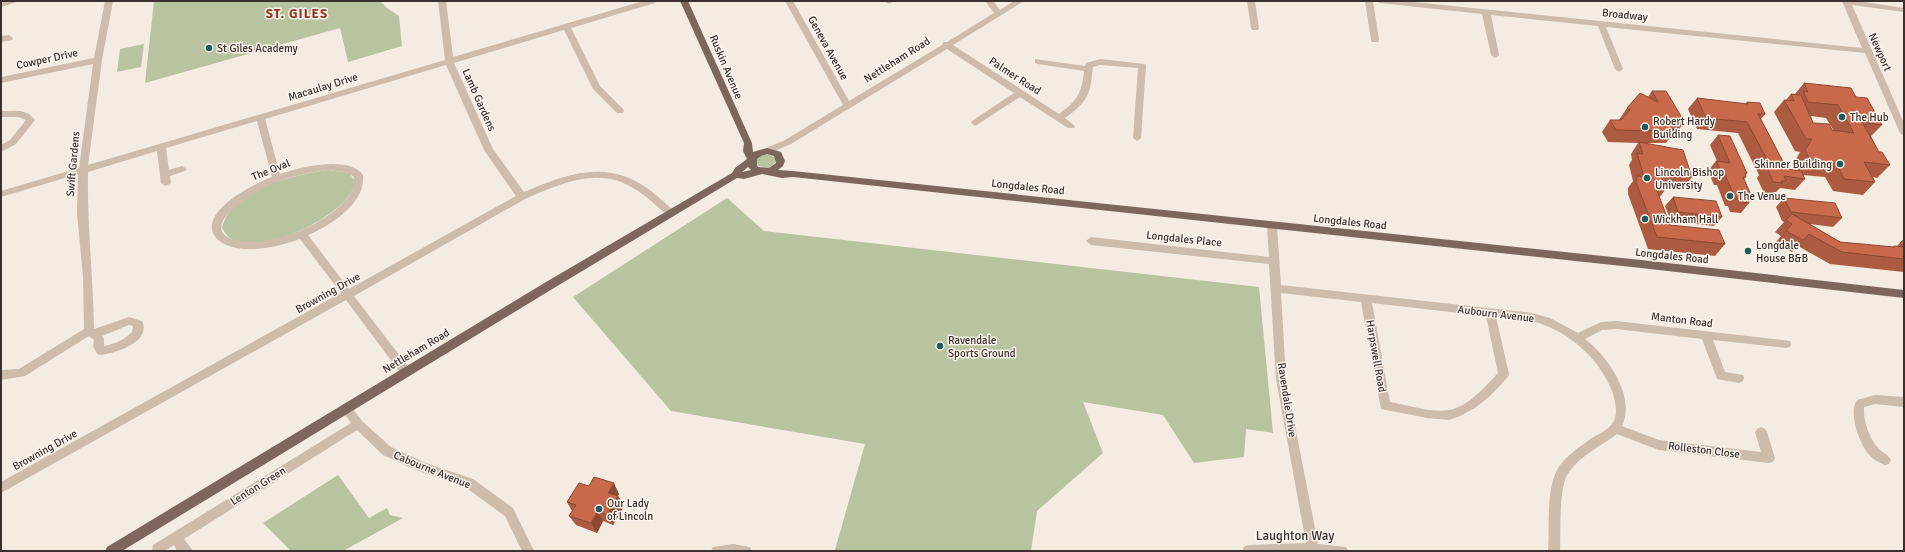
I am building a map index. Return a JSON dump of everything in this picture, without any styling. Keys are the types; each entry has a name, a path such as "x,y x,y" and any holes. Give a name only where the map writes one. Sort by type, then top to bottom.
{"main road":[{"name":"Ruskin Avenue","path":"684,1 748,143 748,151 752,160"},
{"path":"748,143 766,151 776,153 793,174"},
{"path":"766,151 757,154 752,160 753,168 765,171 778,167 781,159"},
{"name":"Nettleham Road","path":"111,551 670,213 736,175 738,170 752,160"},
{"name":"Nettleham Road","path":"736,175 744,176 765,171"},
{"name":"Longdales Road","path":"765,171 780,175 793,174 1272,226 1645,264 1904,294"}],"street":[{"name":"Swift Gardens","path":"1,375 21,373 92,333 82,213 83,169 98,60 109,1"},
{"name":"Lamb Gardens","path":"442,1 449,61 489,150 522,197"},
{"name":"Macaulay Drive","path":"1,194 652,1"},
{"name":"Geneva Avenue","path":"789,1 847,105"},
{"path":"989,1 999,14"},
{"name":"Nettleham Road","path":"766,151 788,142 946,44 1020,1"},
{"path":"1251,1 1254,28"},
{"path":"1369,1 1375,40"},
{"name":"Broadway","path":"1380,1 1868,51"},
{"path":"1,5 13,2"},
{"path":"1847,2 1904,10"},
{"name":"Newport","path":"1847,2 1904,133"},
{"path":"1486,12 1496,55"},
{"path":"1601,24 1618,69"},
{"path":"566,26 596,88 620,110"},
{"name":"Palmer Road","path":"946,44 1071,126"},
{"name":"Cowper Drive","path":"1,80 98,60"},
{"path":"1038,61 1088,70"},
{"path":"1059,118 1071,110 1083,97 1087,86 1089,65 1100,62 1142,66 1137,138"},
{"path":"975,123 1020,93"},
{"path":"1,114 22,114 28,116 31,120 13,142 1,149"},
{"path":"260,117 277,178"},
{"path":"781,159 788,142"},
{"path":"160,147 166,178 182,169"},
{"name":"The Oval","path":"330,167 350,170 358,175 360,185 356,194 329,218 302,234 272,243 251,246 233,244 222,239 218,234 218,220 223,212 244,194 277,178 308,168 330,167"},
{"name":"Browning Drive","path":"1,488 522,197 564,178 577,175 604,174 616,176 637,185 670,213"},
{"name":"Ravendale Drive","path":"1272,226 1277,289 1281,379 1313,549"},
{"path":"302,234 406,372"},
{"name":"Longdales Place","path":"1091,241 1275,261"},
{"name":"Aubourn Avenue","path":"1277,289 1490,312 1537,318 1552,324 1577,338 1596,355 1614,382 1621,408 1615,428"},
{"name":"Harpswell Road","path":"1366,299 1385,406 1447,415 1462,411 1497,382 1504,374 1490,312"},
{"name":"Manton Road","path":"1577,338 1601,326 1616,325 1786,344"},
{"path":"1706,335 1721,376 1739,378"},
{"path":"1885,460 1873,450 1857,410 1862,402 1872,400 1904,402"},
{"name":"Cabourne Avenue","path":"346,408 358,424 387,451 423,467 468,483 501,505 509,512 528,551"},
{"name":"Lenton Green","path":"157,549 358,424"},
{"path":"1554,551 1556,500 1562,472 1586,447 1615,428"},
{"name":"Rolleston Close","path":"1615,428 1659,444 1769,458 1762,432"},
{"path":"177,537 181,547 187,551"},
{"name":"Laughton Way","path":"1248,551 1313,549 1342,551"},
{"path":"717,551 746,551"}],"green space":[{"name":"St Giles Academy","path":"154,1 380,1 399,16 402,46 348,62 340,28 145,83"},
{"path":"144,44 141,67 117,72 120,49"},
{"path":"768,154 775,157 775,163 769,168 758,166 756,160 760,156"},
{"path":"329,170 349,173 355,181 350,194 339,206 324,218 285,236 265,242 248,244 233,240 227,236 222,228 228,215 237,203 251,194 266,186 299,175"},
{"name":"Ravendale Sports Ground","path":"727,198 764,231 1259,287 1273,433 1246,429 1244,457 1194,463 1163,415 1083,402 1103,453 1037,511 1031,551 835,550 865,444 671,411 573,297"},
{"path":"338,475 369,518 387,508 390,515 403,518 343,551 291,551 263,523"}],"building":[{"path":"1804,83 1851,88 1856,97 1867,98 1882,125 1862,122 1879,152 1882,152 1890,165 1864,162 1875,182 1844,179 1837,164 1811,162 1805,150 1812,139 1806,139 1784,100 1794,101 1791,94 1801,95 1813,123 1829,124 1832,130 1854,133 1838,105 1808,102 1803,91 1808,92"},
{"path":"1652,91 1666,91 1684,121 1681,121 1683,124 1676,124 1678,128 1673,128 1674,131 1616,130 1610,120 1621,120 1630,110 1627,108 1640,93 1658,102"},
{"path":"1697,98 1748,104 1747,102 1760,103 1765,114 1758,114 1787,169 1801,171 1805,179 1784,176 1786,181 1781,181 1782,183 1773,182 1767,167 1771,167 1747,122 1706,118"},
{"path":"1718,135 1730,136 1747,173 1745,173 1746,177 1743,177 1752,197 1747,197 1749,203 1739,202 1716,161 1730,163"},
{"path":"1639,142 1683,150 1692,177 1660,174 1666,189 1656,188 1670,225 1719,230 1725,244 1657,237 1636,182 1637,176 1644,177 1637,153 1643,154"},
{"path":"1673,197 1716,201 1722,217 1678,212"},
{"path":"1784,198 1835,203 1842,218 1791,212"},
{"path":"1792,214 1840,242 1903,247 1900,243 1904,240 1904,259 1842,252 1809,234 1803,240 1786,231 1792,224 1786,220"},
{"path":"594,477 614,483 608,493 618,496 607,515 598,511 591,523 569,516 576,505 567,502 579,483 589,486"}],"place":[{"name":"St Giles Academy","path":"209,48"},
{"name":"The Hub","path":"1842,117"},
{"name":"Robert Hardy Building","path":"1645,127"},
{"name":"Skinner Building","path":"1840,164"},
{"name":"Lincoln Bishop University","path":"1647,178"},
{"name":"The Venue","path":"1730,196"},
{"name":"Wickham Hall","path":"1645,219"},
{"name":"Longdale House B&B","path":"1748,251"},
{"name":"Ravendale Sports Ground","path":"940,346"},
{"name":"Our Lady of Lincoln","path":"599,509"}],"district":[{"name":"ST. GILES","path":"297,14"}]}
